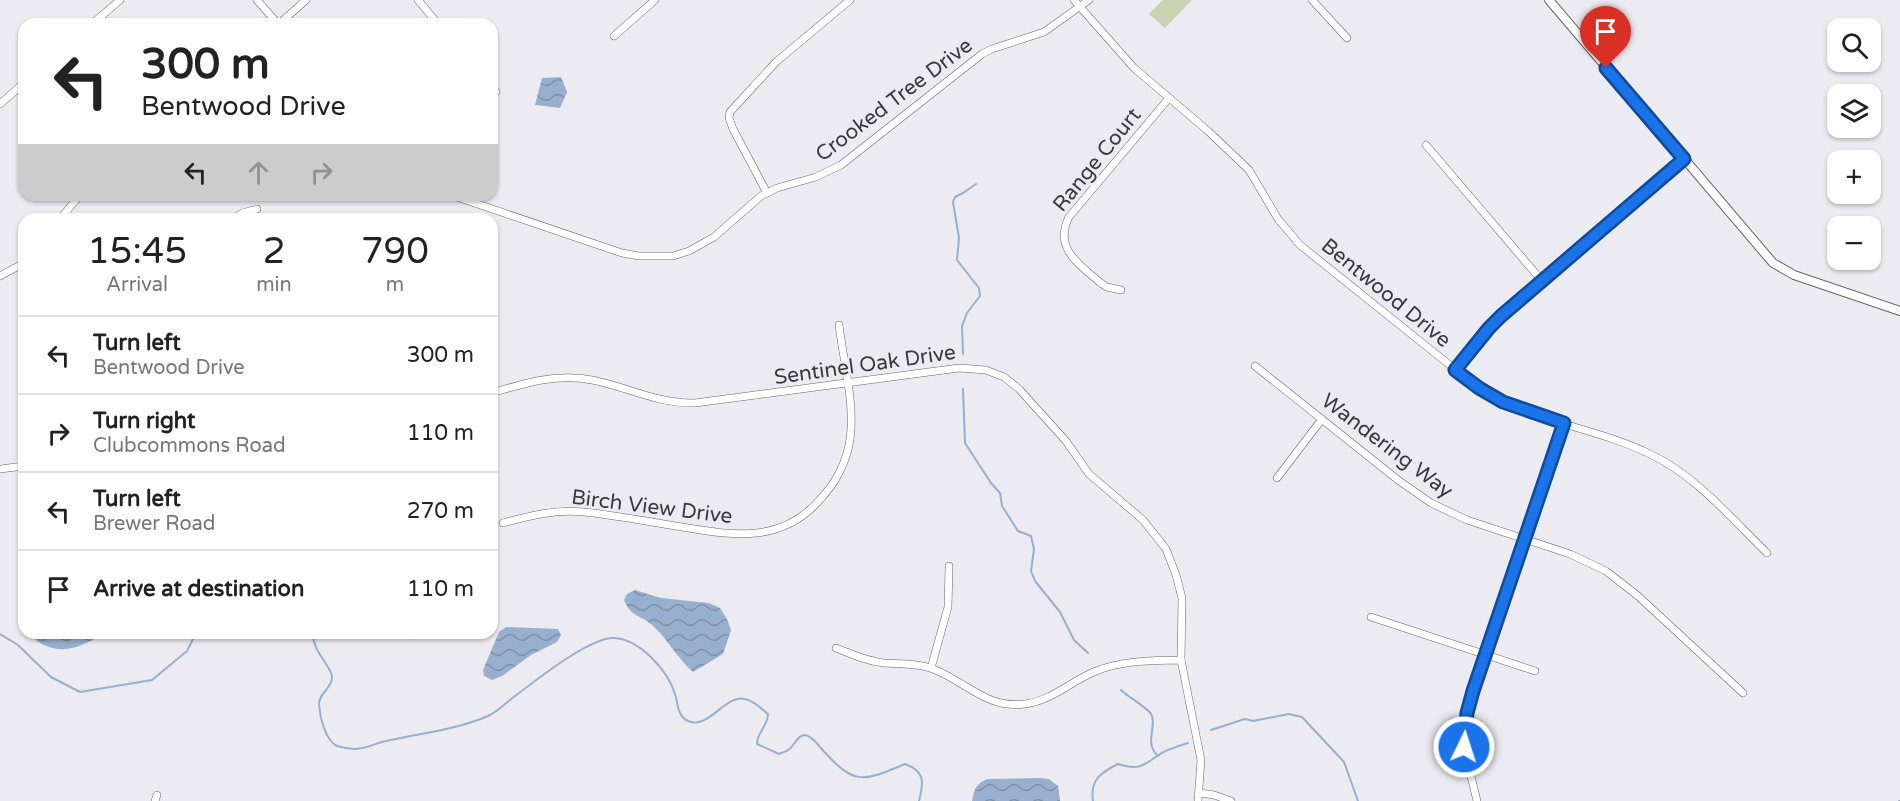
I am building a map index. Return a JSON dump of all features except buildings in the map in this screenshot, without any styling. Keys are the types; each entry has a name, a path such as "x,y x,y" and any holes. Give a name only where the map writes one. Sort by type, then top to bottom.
{"street":[{"path":"99,18 120,0"},
{"path":"257,0 273,18"},
{"path":"285,18 306,0"},
{"path":"418,0 433,18"},
{"path":"614,36 655,0"},
{"path":"767,193 733,129 729,118 730,112 776,62 850,0"},
{"name":"Bentwood Drive","path":"1074,0 1134,68 1223,144 1249,170 1278,219 1300,245 1455,370 1503,402 1628,445 1665,461 1697,485 1767,553"},
{"name":"Crooked Tree Drive","path":"469,201 622,253 656,257 678,255 714,237 748,206 767,193 816,177 841,165 972,60 992,49 1044,32 1089,0"},
{"path":"1312,0 1347,38"},
{"path":"1549,0 1758,247 1778,267 1811,282 1900,311"},
{"path":"0,104 18,88"},
{"name":"Range Court","path":"1121,290 1102,284 1071,257 1064,240 1065,228 1069,217 1169,98"},
{"path":"1426,145 1542,280"},
{"path":"1455,370 1489,328 1684,159"},
{"path":"65,213 75,201"},
{"path":"242,213 257,209"},
{"path":"0,276 18,266"},
{"name":"Birch View Drive","path":"503,524 548,513 571,511 739,535 761,533 799,518 829,489 840,472 847,453 851,431 839,325"},
{"name":"Wandering Way","path":"1255,366 1431,503 1467,519 1570,554 1606,571 1638,596 1743,693"},
{"name":"Sentinel Oak Drive","path":"498,391 536,380 561,377 579,378 603,382 669,402 695,403 969,368 994,373 1019,389 1066,441 1089,474 1143,520 1166,549 1182,598 1181,660 1201,760 1198,801"},
{"path":"1277,478 1322,419"},
{"path":"1477,801 1467,763 1464,730 1467,713 1564,423"},
{"path":"0,469 18,467"},
{"path":"931,668 948,607 949,566"},
{"path":"1371,617 1534,671"},
{"path":"836,648 871,661 931,668 987,699 1010,704 1025,704 1048,698 1084,677 1110,667 1134,662 1181,660"},
{"path":"1200,793 1231,801"}],"green space":[{"path":"1163,0 1192,0 1165,28 1149,14"}],"water":[{"path":"561,77 567,92 560,108 535,105 542,78"},
{"path":"635,590 661,598 709,603 720,608 731,630 723,654 693,672 657,630 630,610 624,600 627,594"},
{"path":"506,627 558,629 561,635 557,642 531,655 502,676 492,680 484,676 483,670 499,632"},
{"path":"34,639 93,639 74,648 64,649 55,649"},
{"path":"987,779 1049,779 1058,786 1060,801 972,801 976,787"}],"waterway":[{"path":"963,354 962,326 967,313 980,296 979,288 957,260 959,238 953,202 955,197 976,184"},
{"path":"963,389 965,443 1000,493 1002,506 1018,531 1031,536 1034,549 1031,571 1035,581 1060,612 1074,640 1088,653"},
{"path":"0,634 18,645 51,677 80,692 152,680 187,651 193,639"},
{"path":"314,639 332,678 319,705 326,734 337,746 359,749 476,721 496,711 576,653 590,645 614,638 634,644 659,666 671,685 684,719 703,721 731,702 738,699 748,700 768,714 757,744 779,754 805,735 841,768 858,777 878,775 905,764 920,774 922,788 919,801"},
{"path":"1121,690 1151,714 1153,719 1151,740 1158,756"},
{"path":"1211,730 1245,719 1253,721 1289,714 1302,717 1344,762 1358,801"},
{"path":"1093,801 1095,782 1106,771 1118,764 1130,767 1139,766 1164,752 1188,743"}],"route":[{"path":"1464,747 1464,730 1473,691 1564,423 1503,402 1455,370 1501,316 1684,159 1606,68"}]}
